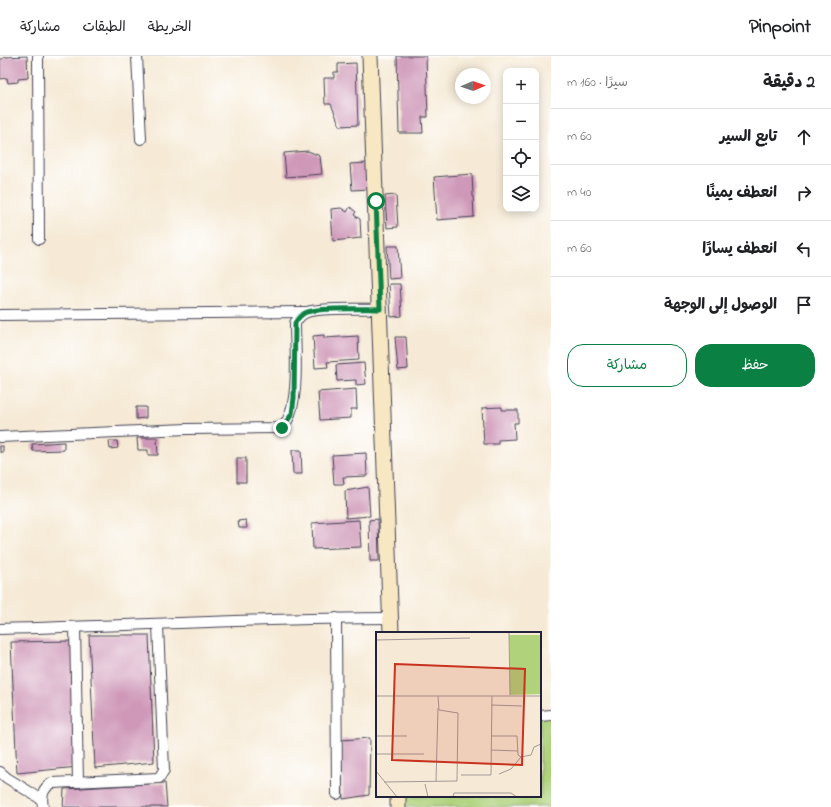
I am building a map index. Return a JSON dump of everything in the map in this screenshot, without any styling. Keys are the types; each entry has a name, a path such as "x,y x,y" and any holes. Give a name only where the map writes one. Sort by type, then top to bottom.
{"main road":[{"path":"370,56 391,626"}],"street":[{"path":"38,56 39,239"},
{"path":"138,56 141,139"},
{"path":"0,315 306,312 380,309"},
{"path":"0,437 187,429 282,428 292,414 294,398 295,323 299,317 306,312"},
{"path":"0,628 158,625 336,618 391,626"},
{"path":"336,618 337,794"},
{"path":"0,772 42,803 45,787 52,783 159,778 164,770 158,625"},
{"path":"75,627 78,782"},
{"path":"541,716 551,715"}],"green space":[{"path":"551,715 551,807 403,807 402,797 541,797 541,716"}],"building":[{"path":"27,56 28,78 18,79 18,82 8,83 7,78 0,79 0,60 5,57"},
{"path":"397,56 426,56 428,117 422,117 423,133 399,133"},
{"path":"356,63 358,125 340,126 331,104 325,104 324,78 334,78 334,72 338,72 338,64"},
{"path":"308,151 320,156 322,174 286,177 284,153"},
{"path":"367,163 369,189 352,190 350,164"},
{"path":"472,174 474,217 437,220 434,177"},
{"path":"396,195 398,227 387,228 385,196"},
{"path":"350,207 356,212 354,215 360,219 361,238 333,241 331,209 341,208 347,212"},
{"path":"387,246 398,246 400,278 389,279"},
{"path":"389,284 400,284 402,316 391,317"},
{"path":"324,335 324,338 358,336 359,360 327,362 328,367 315,368 313,336"},
{"path":"395,337 406,337 408,369 398,370"},
{"path":"364,363 366,384 356,385 356,380 337,381 336,365"},
{"path":"356,389 357,409 351,409 351,418 320,420 318,392"},
{"path":"136,407 146,407 146,418 136,419"},
{"path":"502,407 502,410 518,410 518,423 514,423 515,439 498,440 498,444 484,444 482,408"},
{"path":"137,438 157,438 158,455 148,455 148,450 138,450"},
{"path":"109,441 117,441 118,448 110,449"},
{"path":"64,442 64,450 33,451 32,444"},
{"path":"0,446 3,446 3,452 0,452"},
{"path":"292,450 301,450 302,474 293,474"},
{"path":"366,453 367,476 343,477 344,484 334,484 332,455"},
{"path":"237,458 246,458 246,482 237,482"},
{"path":"368,487 370,516 346,518 345,491"},
{"path":"378,519 379,561 370,561 369,520"},
{"path":"246,520 247,528 239,528 238,521"},
{"path":"359,520 361,547 313,549 312,523"},
{"path":"89,635 149,635 154,762 95,768"},
{"path":"75,641 78,767 17,773 11,642"},
{"path":"370,738 369,795 343,799 341,740"},
{"path":"165,783 167,807 63,807 64,789"}],"route":[{"path":"282,428 292,414 294,398 295,323 299,317 306,312 318,310 380,309 376,201"}]}
